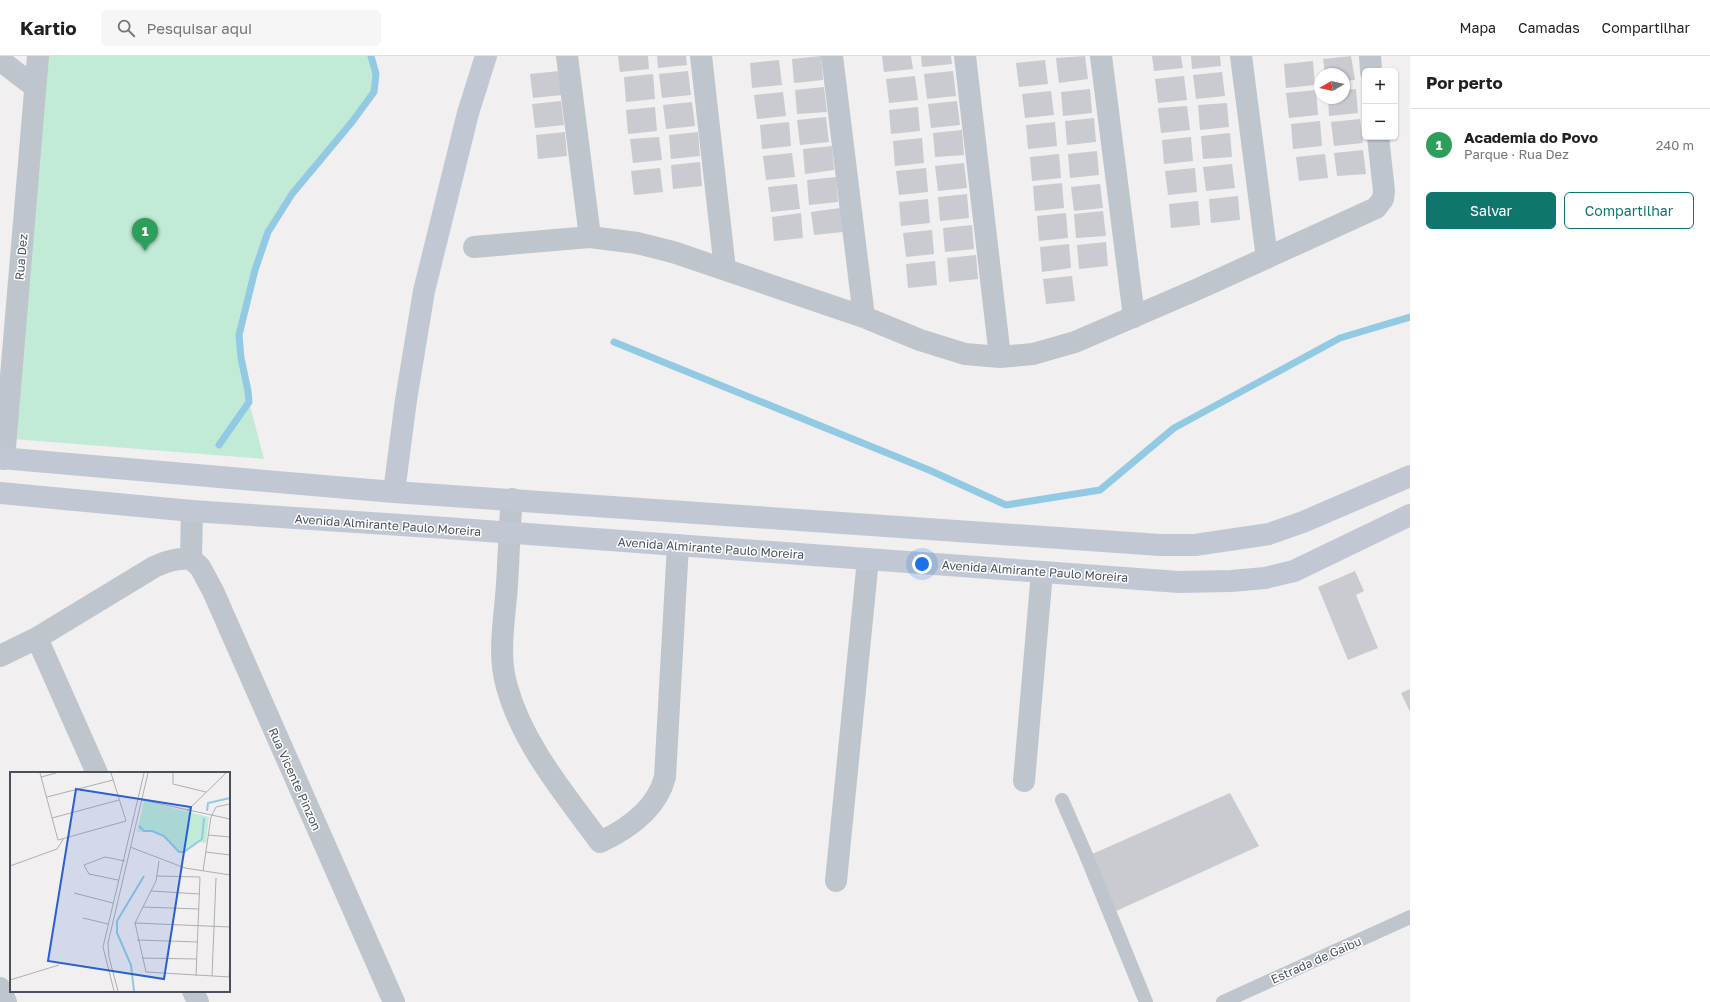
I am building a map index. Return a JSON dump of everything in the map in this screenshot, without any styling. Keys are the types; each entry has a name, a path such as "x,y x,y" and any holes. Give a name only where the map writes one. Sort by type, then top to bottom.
{"main road":[{"path":"394,492 406,400 424,291 468,113 486,56"},
{"path":"2,458 394,492 1160,545 1195,545 1269,534 1303,522 1410,476"},
{"name":"Avenida Almirante Paulo Moreira","path":"0,493 192,511 1179,582 1231,581 1265,578 1294,571 1410,515"}],"street":[{"name":"Rua Dez","path":"2,458 38,56"},
{"path":"568,56 590,237"},
{"path":"701,56 725,269"},
{"path":"832,56 864,317"},
{"path":"965,56 1000,357"},
{"path":"1101,56 1134,317"},
{"path":"1242,56 1267,258"},
{"path":"1370,56 1371,68"},
{"path":"0,60 35,87"},
{"path":"474,247 590,237 652,247 673,252 725,269 864,317 920,340 957,352 1000,357 1033,354 1068,344 1134,317 1376,208 1383,199 1384,191 1378,140"},
{"path":"512,499 502,643 506,685 513,705 542,761 600,842 634,821 655,802 664,783 678,545"},
{"path":"0,656 37,638 154,567 166,561 180,558 191,559 192,511"},
{"name":"Rua Vicente Pinzon","path":"191,559 200,567 213,591 394,1002"},
{"path":"836,881 868,559"},
{"path":"1024,781 1042,572"},
{"path":"37,638 97,772"},
{"path":"0,988 6,1002"},
{"path":"193,992 198,1002"}],"lane":[{"path":"1062,800 1146,1002"},
{"name":"Estrada de Gaibu","path":"1223,1002 1410,917"}],"green space":[{"path":"45,56 371,56 376,74 374,92 352,122 292,194 268,232 255,270 239,335 241,358 249,402 264,459 13,439"}],"building":[{"path":"618,56 648,56 649,69 620,72"},
{"path":"657,56 686,56 687,65 658,68"},
{"path":"821,56 823,80 794,83 792,59"},
{"path":"882,56 911,56 913,69 884,72"},
{"path":"921,56 951,56 952,64 922,67"},
{"path":"1085,56 1088,79 1059,83 1056,58"},
{"path":"1152,56 1181,56 1183,68 1154,71"},
{"path":"1191,56 1220,56 1221,66 1192,69"},
{"path":"1351,56 1355,80 1350,80 1350,68 1324,68 1323,59"},
{"path":"779,60 782,85 752,88 750,63"},
{"path":"1045,60 1048,84 1019,87 1016,63"},
{"path":"1313,61 1314,85 1286,88 1284,64"},
{"path":"559,71 562,95 533,98 530,74"},
{"path":"688,71 691,95 662,98 659,74"},
{"path":"953,71 956,96 927,99 924,74"},
{"path":"1222,72 1225,96 1196,99 1193,75"},
{"path":"653,74 655,99 626,102 624,77"},
{"path":"915,76 918,100 889,103 886,79"},
{"path":"1184,76 1187,100 1158,103 1155,79"},
{"path":"824,87 827,112 797,114 795,90"},
{"path":"1090,89 1092,113 1063,116 1061,92"},
{"path":"1356,89 1358,113 1329,116 1328,104 1350,104 1350,90"},
{"path":"1314,90 1314,104 1317,104 1318,115 1289,118 1286,93"},
{"path":"1051,91 1054,115 1025,118 1022,94"},
{"path":"783,92 786,116 757,119 754,95"},
{"path":"561,101 564,125 535,128 532,104"},
{"path":"957,101 960,125 931,128 928,104"},
{"path":"692,102 695,126 666,129 663,105"},
{"path":"1227,103 1229,127 1200,130 1198,105"},
{"path":"1187,106 1190,130 1161,133 1158,108"},
{"path":"655,107 657,131 628,134 626,110"},
{"path":"918,107 920,131 891,134 889,110"},
{"path":"826,117 829,142 800,145 797,120"},
{"path":"1094,118 1096,142 1067,145 1065,121"},
{"path":"1360,119 1363,143 1334,146 1331,122"},
{"path":"1320,121 1322,146 1293,149 1291,124"},
{"path":"789,122 791,146 762,149 760,125"},
{"path":"1055,122 1057,146 1028,149 1026,125"},
{"path":"962,130 964,155 935,157 933,133"},
{"path":"565,132 567,156 538,159 536,135"},
{"path":"698,132 700,156 671,159 669,135"},
{"path":"1230,133 1232,157 1203,159 1201,136"},
{"path":"659,137 662,160 633,163 630,139"},
{"path":"1191,137 1193,161 1164,164 1162,140"},
{"path":"922,138 924,163 895,166 893,141"},
{"path":"832,146 834,170 805,174 803,149"},
{"path":"1363,150 1366,174 1337,176 1334,153"},
{"path":"1097,151 1099,175 1070,178 1068,154"},
{"path":"792,153 795,177 766,180 763,156"},
{"path":"1059,154 1061,178 1032,181 1030,157"},
{"path":"1325,154 1328,178 1299,181 1296,157"},
{"path":"700,162 702,186 673,189 671,165"},
{"path":"964,163 967,188 938,191 935,166"},
{"path":"1232,164 1235,188 1206,191 1203,167"},
{"path":"660,168 663,192 634,195 631,171"},
{"path":"926,168 928,192 899,195 896,171"},
{"path":"1195,168 1197,192 1168,195 1165,171"},
{"path":"836,177 838,202 809,205 807,180"},
{"path":"1062,183 1064,208 1035,211 1033,186"},
{"path":"797,184 800,209 771,212 768,187"},
{"path":"1100,184 1103,208 1074,211 1071,187"},
{"path":"967,194 969,218 940,221 938,197"},
{"path":"1238,196 1240,220 1211,223 1209,199"},
{"path":"928,199 930,223 901,226 899,202"},
{"path":"1198,201 1200,225 1171,228 1169,204"},
{"path":"840,208 843,232 814,235 811,212"},
{"path":"1103,211 1106,236 1076,238 1074,214"},
{"path":"801,213 803,238 774,241 772,217"},
{"path":"1066,213 1068,238 1039,241 1037,216"},
{"path":"972,225 974,249 945,252 943,228"},
{"path":"932,230 934,254 906,257 903,233"},
{"path":"1106,242 1108,266 1079,269 1077,245"},
{"path":"1069,244 1071,268 1042,272 1040,247"},
{"path":"976,255 978,279 949,282 947,258"},
{"path":"935,261 937,285 908,288 906,264"},
{"path":"1072,276 1075,301 1046,304 1043,279"},
{"path":"1355,571 1364,591 1356,595 1378,648 1348,660 1318,587"},
{"path":"1410,689 1410,712 1401,693"},
{"path":"1230,793 1259,846 1114,912 1090,855"}],"waterway":[{"path":"219,445 249,402 241,358 239,335 255,270 268,232 292,194 352,122 374,92 376,74 371,56"},
{"path":"614,342 929,470 1006,505 1100,490 1174,428 1340,338 1410,317"}],"place":[{"name":"Academia do Povo","path":"145,251"}]}
